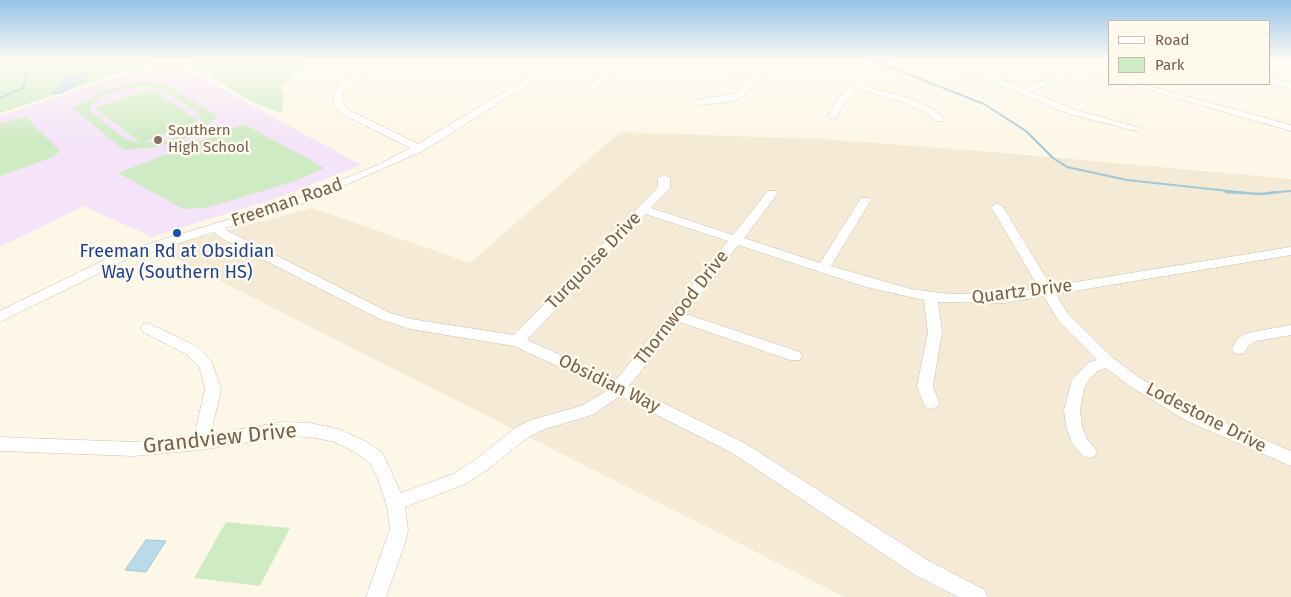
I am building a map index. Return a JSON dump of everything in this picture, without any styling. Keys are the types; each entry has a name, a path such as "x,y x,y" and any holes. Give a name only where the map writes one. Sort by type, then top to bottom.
{"street":[{"path":"342,89 337,100 344,111 419,149"},
{"name":"Freeman Road","path":"0,317 112,261 164,242 320,193 372,172 419,149 516,89"},
{"path":"699,102 737,97 746,89"},
{"path":"833,116 837,105 853,89"},
{"path":"866,89 905,100 932,112 939,119"},
{"path":"1017,89 1072,112 1136,128"},
{"path":"1022,91 1028,89"},
{"path":"1150,89 1291,128"},
{"name":"Turquoise Drive","path":"517,341 664,188 664,178"},
{"name":"Thornwood Drive","path":"395,503 459,479 481,465 521,433 537,425 586,411 611,396 677,316 772,192"},
{"path":"823,268 865,200"},
{"name":"Lodestone Drive","path":"997,207 1073,328 1108,362 1149,391 1191,415 1291,459"},
{"name":"Quartz Drive","path":"644,210 884,288 930,297 992,299 1291,250"},
{"name":"Obsidian Way","path":"219,226 220,232 225,235 395,320 432,328 517,341 619,388 740,449 922,568 978,597"},
{"path":"930,297 935,332 925,386 931,403"},
{"path":"677,316 795,356"},
{"path":"148,328 191,350 206,364 213,389 201,443"},
{"path":"1239,349 1243,342 1252,337 1291,330"},
{"path":"1089,451 1080,443 1074,426 1072,410 1074,398 1078,384 1086,373 1094,366 1108,362"},
{"name":"Grandview Drive","path":"0,444 133,449 201,443 283,429 310,430 338,436 361,447 376,459 387,478 395,503 398,518 397,540 376,597"}],"shaded area":[{"name":"Southern High School","path":"82,89 222,89 361,165 276,198 152,237 83,206 0,247 0,116"},
{"path":"620,132 822,139 1005,153 1291,179 1291,597 845,597 157,249 312,208 470,263"}],"green space":[{"path":"0,89 72,89 0,113"},
{"path":"109,89 122,89 104,95 90,105 90,111 125,139 141,143 95,108 151,89 199,121 142,143 160,142 177,137 197,126 201,119 198,112 159,89 174,89 218,117 201,130 181,140 156,147 124,150 72,108"},
{"path":"231,89 282,89 284,95 282,113 252,102"},
{"path":"26,117 60,151 53,157 0,176 0,124"},
{"path":"244,124 325,168 295,181 226,202 203,208 183,209 118,173"},
{"path":"226,522 290,528 260,586 194,578"}],"water":[{"path":"56,89 69,89 62,93 52,94"},
{"path":"146,540 166,541 146,572 125,570"}],"waterway":[{"path":"0,98 21,89"},
{"path":"945,89 984,104 1026,131 1053,158 1067,167 1127,180 1247,193"},
{"path":"1279,192 1291,191"},
{"path":"1226,192 1262,194 1279,192"},
{"path":"1267,193 1279,192"}],"place":[{"name":"Southern High School","path":"158,140"},
{"name":"Freeman Rd at Obsidian Way (Southern HS)","path":"177,233"}]}
